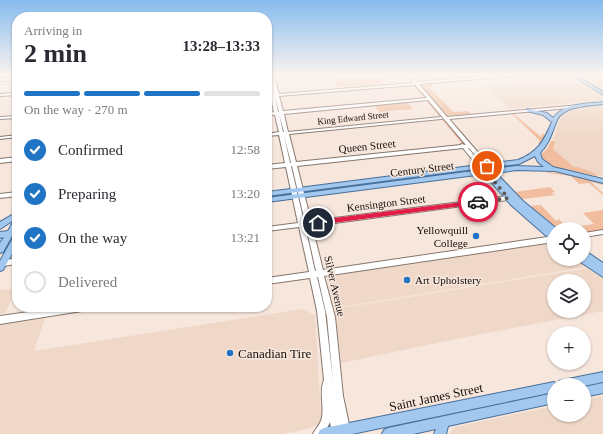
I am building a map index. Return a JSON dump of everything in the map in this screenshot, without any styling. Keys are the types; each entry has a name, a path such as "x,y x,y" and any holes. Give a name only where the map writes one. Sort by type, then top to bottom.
{"main road":[{"name":"King Edward Street","path":"580,106 603,103"},
{"path":"555,169 541,162 537,153 541,150 549,137 554,121 563,112 580,106"},
{"path":"530,110 545,114 554,121"},
{"name":"Century Street","path":"272,194 298,193 486,169 519,162 537,153"},
{"path":"486,169 508,198 547,233"},
{"path":"486,169 521,203 547,225"},
{"name":"Century Street","path":"486,169 555,169 603,181"},
{"name":"Century Street","path":"272,199 298,193"},
{"path":"0,227 12,219"},
{"path":"0,227 12,229"},
{"path":"0,235 12,231"},
{"path":"0,250 12,235"},
{"path":"1,266 12,246"},
{"path":"591,258 603,267"},
{"path":"591,265 603,274"},
{"path":"591,379 603,377"},
{"name":"Saint James Street","path":"324,434 424,425 511,395 547,388"},
{"path":"591,391 603,388"},
{"name":"Saint James Street","path":"388,434 547,399"},
{"path":"440,434 445,421"}],"street":[{"name":"Silver Avenue","path":"275,95 284,133 294,164 298,193 317,273 331,317 341,432"},
{"path":"424,95 486,169"},
{"path":"272,114 427,99"},
{"name":"King Edward Street","path":"272,134 580,106"},
{"path":"0,118 12,117"},
{"name":"Silver Avenue","path":"284,133 288,165 298,193"},
{"path":"0,138 12,137"},
{"name":"Queen Street","path":"272,167 467,146"},
{"path":"0,161 12,160"},
{"path":"0,196 12,195"},
{"name":"Kensington Street","path":"272,228 508,198"},
{"path":"591,234 603,232"},
{"path":"272,280 547,240"},
{"path":"1,266 12,263"},
{"name":"Silver Avenue","path":"317,273 328,376 341,432"},
{"path":"0,320 54,312"},
{"path":"318,434 325,425 327,418 326,391 328,376"}],"shaded area":[{"path":"421,95 426,95 469,146 464,146"},
{"path":"429,95 437,95 454,112 468,111 471,114 447,116"},
{"path":"495,95 599,95 603,98 603,100 511,109"},
{"path":"408,103 413,109 379,112 375,106"},
{"path":"603,105 603,177 580,170 571,165 554,150 552,144 558,123 563,115 571,110"},
{"path":"512,114 514,114 541,137 542,134 545,135 543,143 538,144 540,141"},
{"path":"551,141 555,141 553,149 574,167 597,174 597,176 546,165 539,156 547,149"},
{"path":"547,172 568,174 603,183 603,185 591,182 603,193 603,195 589,183 579,184 571,176"},
{"path":"550,187 555,192 551,193 555,195 523,199 515,192"},
{"path":"541,205 556,221 559,219 562,222 549,222 530,206"},
{"path":"603,210 603,230 591,232 591,224 594,224 583,213"},
{"path":"547,242 547,266 586,267 335,308 326,273"},
{"path":"588,268 603,279 603,311 591,313 591,274 551,274"},
{"path":"547,275 547,318 566,318 461,338 341,363 335,309"},
{"path":"12,289 12,298 5,313 0,314 0,290"},
{"path":"302,309 315,315 321,416 318,424 311,428 282,434 0,434 0,325 45,318 34,351"},
{"path":"603,396 603,434 449,434 455,427 547,407 547,422 591,422 591,399"}],"way so far":[{"path":"478,202 508,198 481,166 487,166"}],"place":[{"name":"Yellowquill College","path":"476,236"},
{"name":"Art Upholstery","path":"407,280"},
{"name":"Canadian Tire","path":"230,353"}],"route":[{"path":"318,223 478,202"}]}
